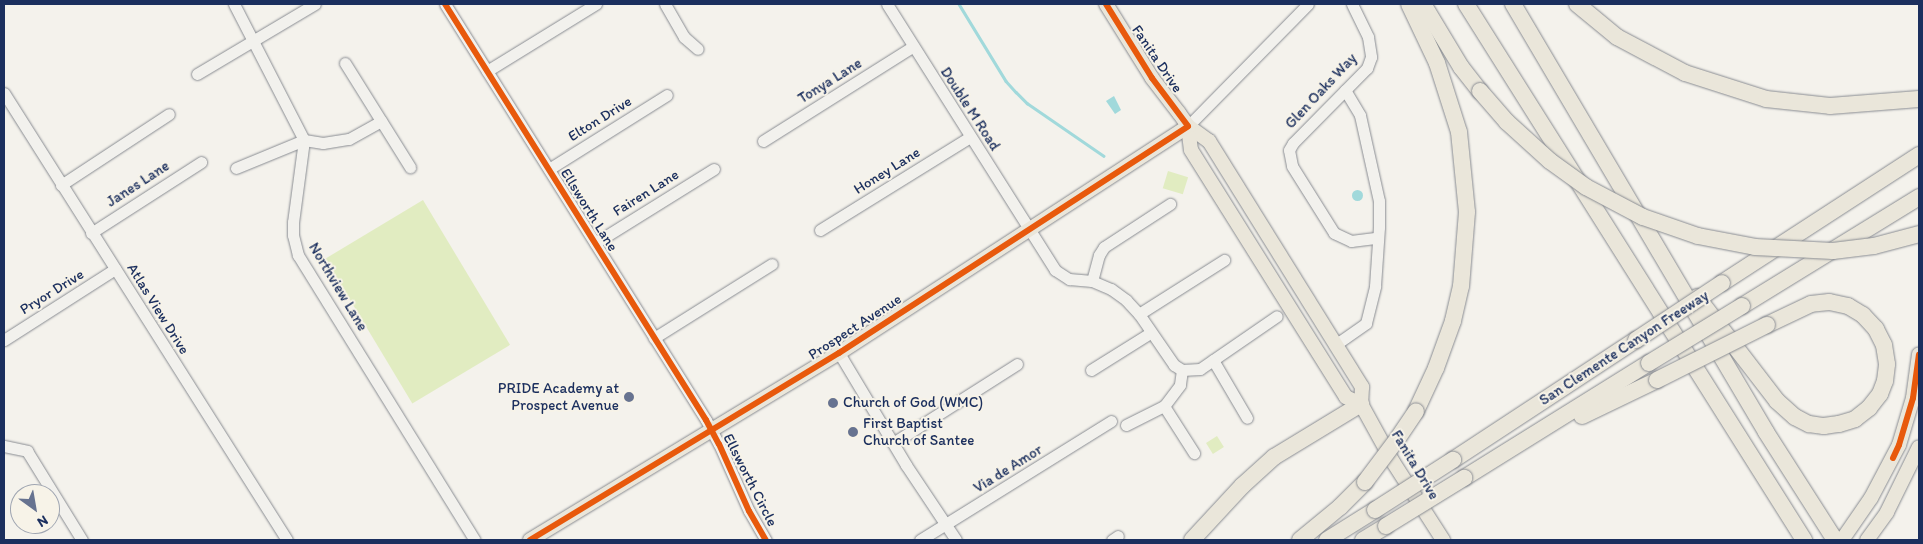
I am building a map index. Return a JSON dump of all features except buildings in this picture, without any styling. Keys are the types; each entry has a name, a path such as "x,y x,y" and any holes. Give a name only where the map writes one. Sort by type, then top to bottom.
{"highway":[{"path":"1300,540 1340,507 1365,482 1416,411 1436,368 1453,321 1461,286 1467,212 1459,132 1437,63 1409,4"},
{"path":"1423,4 1461,67 1507,122 1550,161 1586,187 1643,217 1698,236 1755,247 1833,251 1874,246 1919,234"},
{"path":"1466,4 1804,540"},
{"path":"1513,4 1766,432 1835,540"},
{"path":"1577,4 1617,37 1685,73 1766,99 1830,106 1893,102 1919,98"},
{"name":"San Clemente Canyon Freeway","path":"1328,540 1919,155"},
{"name":"San Clemente Canyon Freeway","path":"1363,540 1919,197"},
{"path":"1501,455 1657,380 1767,325 1811,304 1829,302 1848,306 1863,315 1876,329 1884,345 1887,364 1885,381 1880,394 1869,408 1855,419 1839,424 1824,426 1809,424 1794,417 1777,401 1651,239"},
{"path":"1192,540 1242,486 1274,457 1361,404"}],"main road":[{"name":"Fanita Drive","path":"1106,4 1152,78 1188,126 1209,141 1362,387 1361,404 1393,462 1443,540"},
{"name":"Fanita Drive","path":"1188,126 1191,150 1346,396 1361,404"},
{"name":"Prospect Avenue","path":"538,538 839,353 1188,126"},
{"path":"1842,540 1871,498 1899,445 1913,398 1919,354"},
{"path":"1867,540 1887,512 1919,447"}],"street":[{"path":"234,4 255,41 304,140"},
{"path":"196,74 315,4"},
{"name":"Ellsworth Lane","path":"445,4 711,430"},
{"path":"487,71 596,4"},
{"name":"Double M Road","path":"887,4 912,47 1055,270 1069,279 1092,281 1111,289 1139,314 1150,333 1174,365 1182,370"},
{"name":"Prospect Avenue","path":"1188,126 1308,4"},
{"name":"Glen Oaks Way","path":"1352,4 1368,37 1371,57 1366,68 1292,143 1289,150 1292,166 1334,233 1351,241 1378,238"},
{"path":"670,6 684,37 698,49"},
{"name":"Tonya Lane","path":"763,141 912,47"},
{"path":"344,63 410,167"},
{"path":"1336,345 1366,323 1375,286 1378,238 1379,201 1360,115 1345,90"},
{"name":"Atlas View Drive","path":"4,93 286,540"},
{"name":"Elton Drive","path":"549,170 667,95"},
{"path":"61,185 170,114"},
{"path":"236,168 304,140 323,143 342,141 356,136 381,121"},
{"name":"Honey Lane","path":"820,230 970,137"},
{"name":"Northview Lane","path":"304,140 293,222 293,235 298,255 476,540"},
{"name":"Janes Lane","path":"91,232 201,162"},
{"name":"Fairen Lane","path":"595,243 714,169"},
{"path":"1092,281 1099,255 1104,247 1170,204"},
{"path":"1139,314 1224,260"},
{"path":"654,338 772,264"},
{"name":"Pryor Drive","path":"4,340 115,270"},
{"path":"1126,425 1164,406 1180,385 1182,370 1200,369 1277,316"},
{"path":"1091,370 1150,333"},
{"path":"839,353 893,443 956,540"},
{"path":"1213,360 1247,418"},
{"path":"893,443 1017,364"},
{"path":"1164,406 1194,453"},
{"name":"Via de Amor","path":"920,540 1111,422"},
{"name":"Ellsworth Circle","path":"711,430 749,511 766,540"},
{"path":"4,446 27,451 82,540"}],"green space":[{"path":"1168,171 1188,177 1183,194 1163,188"},
{"path":"423,200 510,345 412,404 325,259"},
{"path":"1217,436 1224,447 1213,454 1206,443"}],"water":[{"path":"1114,96 1121,110 1115,114 1106,101"},
{"path":"1357,189 1363,195 1357,201 1351,195"}],"waterway":[{"path":"959,4 1006,81 1016,92 1027,103 1104,156"}],"cycle path":[{"path":"445,4 706,420 719,444 749,511 766,540"},
{"path":"530,540 839,353 1188,126 1152,78 1106,4"},
{"path":"1893,458 1899,445 1913,398 1919,354"}],"place":[{"name":"PRIDE Academy at Prospect Avenue","path":"629,397"},
{"name":"Church of God (WMC)","path":"833,403"},
{"name":"First Baptist Church of Santee","path":"853,432"}]}
